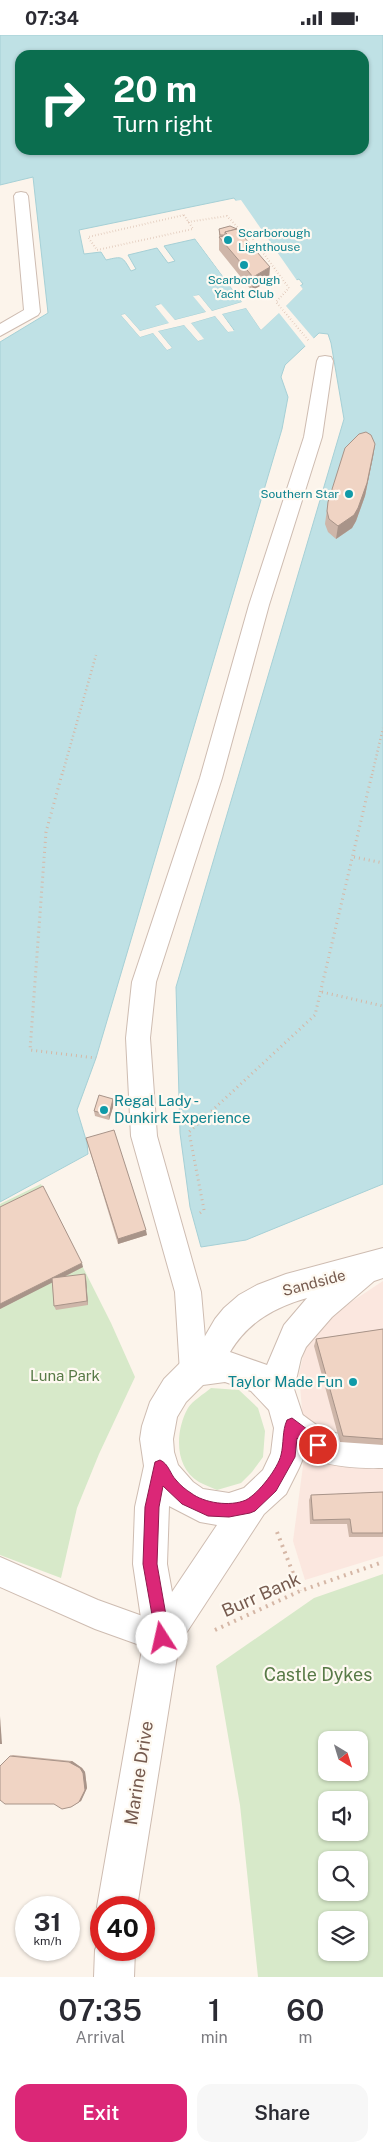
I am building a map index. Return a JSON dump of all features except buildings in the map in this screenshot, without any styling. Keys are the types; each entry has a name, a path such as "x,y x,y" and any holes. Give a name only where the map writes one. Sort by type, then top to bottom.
{"street":[{"name":"Sandside","path":"199,1370 234,1320 250,1307 283,1289 375,1266"},
{"name":"Sandside","path":"277,1392 289,1348 297,1332 321,1306 375,1266"},
{"path":"225,1366 244,1369 262,1378 277,1392 286,1408 292,1425 288,1457 272,1486 250,1506 229,1510 208,1509 187,1499 171,1485 160,1467 156,1450 158,1424 167,1401 179,1385 199,1370 225,1366"},
{"path":"292,1425 318,1445 358,1452 383,1451"},
{"name":"Marine Drive","path":"119,1896 162,1638 150,1564 152,1507 160,1467"},
{"name":"Marine Drive","path":"162,1638 250,1506"},
{"path":"114,1977 115,1961"}],"lane":[{"path":"0,331 32,312 21,196"},
{"path":"199,1370 188,1292 144,1136 138,1037 144,982 211,778 259,605 313,437 325,361"},
{"path":"0,1572 95,1615 162,1638"}],"path":[{"path":"184,215 188,222 192,229 97,250 88,237 184,215"},
{"path":"188,222 227,216 241,231 250,235 289,289 276,302 325,361"},
{"path":"96,655 46,832 30,1050 96,1058"},
{"path":"193,1217 204,1210 189,1132 315,1015 354,857 383,728"},
{"path":"354,857 383,863"},
{"path":"322,992 383,1006"},
{"path":"279,1533 300,1591"},
{"name":"Burr Bank","path":"213,1631 300,1591 383,1562"}],"shaded area":[{"path":"383,1281 383,1556 305,1580 293,1541 303,1466 303,1422 299,1374 305,1348 318,1324"}],"green space":[{"name":"Luna Park","path":"41,1184 111,1323 135,1377 99,1454 77,1508 61,1578 0,1555 0,1204"},
{"path":"211,1388 239,1390 258,1408 265,1431 263,1457 252,1472 241,1483 217,1490 199,1482 191,1475 181,1458 179,1448 181,1427 188,1408"},
{"name":"Castle Dykes","path":"383,1574 383,1977 258,1977 240,1805 216,1666 314,1598"}],"water":[{"path":"0,35 383,35 383,1184 246,1240 201,1247 190,1207 180,1133 176,987 344,419 331,343 328,334 319,333 285,365 281,377 288,397 282,429 96,1058 77,1110 87,1143 88,1154 0,1202 0,342 48,313 33,177 0,185","holes":["234,198 278,254 294,281 299,279 303,284 300,286 303,289 261,330 246,308 222,314 234,330 228,332 215,316 191,323 203,339 198,341 184,325 158,331 172,348 167,350 153,333 140,337 121,315 125,314 140,331 170,323 155,306 160,304 175,320 206,312 194,296 199,295 212,311 242,302 195,239 164,246 175,261 168,263 157,248 128,255 136,269 131,271 126,262 121,258 106,260 101,252 84,254 79,230"]}],"pier":[{"path":"241,200 298,282 292,283 272,256 274,252 234,201"},
{"path":"194,237 197,238 244,303 212,313 198,298 208,311 208,314 175,323 160,307 172,321 172,324 141,334 152,331 156,333 157,329 184,322 198,338 189,321 215,314 230,329 220,313 245,305 262,326 300,289 297,286 299,284 303,289 286,306 315,340 307,348 279,313 261,330 246,308 222,314 234,331 228,332 215,316 191,323 204,339 198,341 184,325 158,331 172,348 167,350 153,333 140,337 121,315 125,314 140,331 169,323 155,306 161,304 175,320 206,312 193,296 199,295 212,311 242,302"}],"place":[{"name":"Scarborough Lighthouse","path":"228,240"},
{"name":"Scarborough Yacht Club","path":"244,265"},
{"name":"Southern Star","path":"349,494"},
{"name":"Regal Lady - Dunkirk Experience","path":"104,1110"},
{"name":"Taylor Made Fun","path":"353,1382"}],"route":[{"path":"162,1638 150,1564 152,1507 160,1467 171,1485 187,1499 208,1509 229,1510 250,1506 272,1486 288,1457 292,1425 318,1445"}]}
